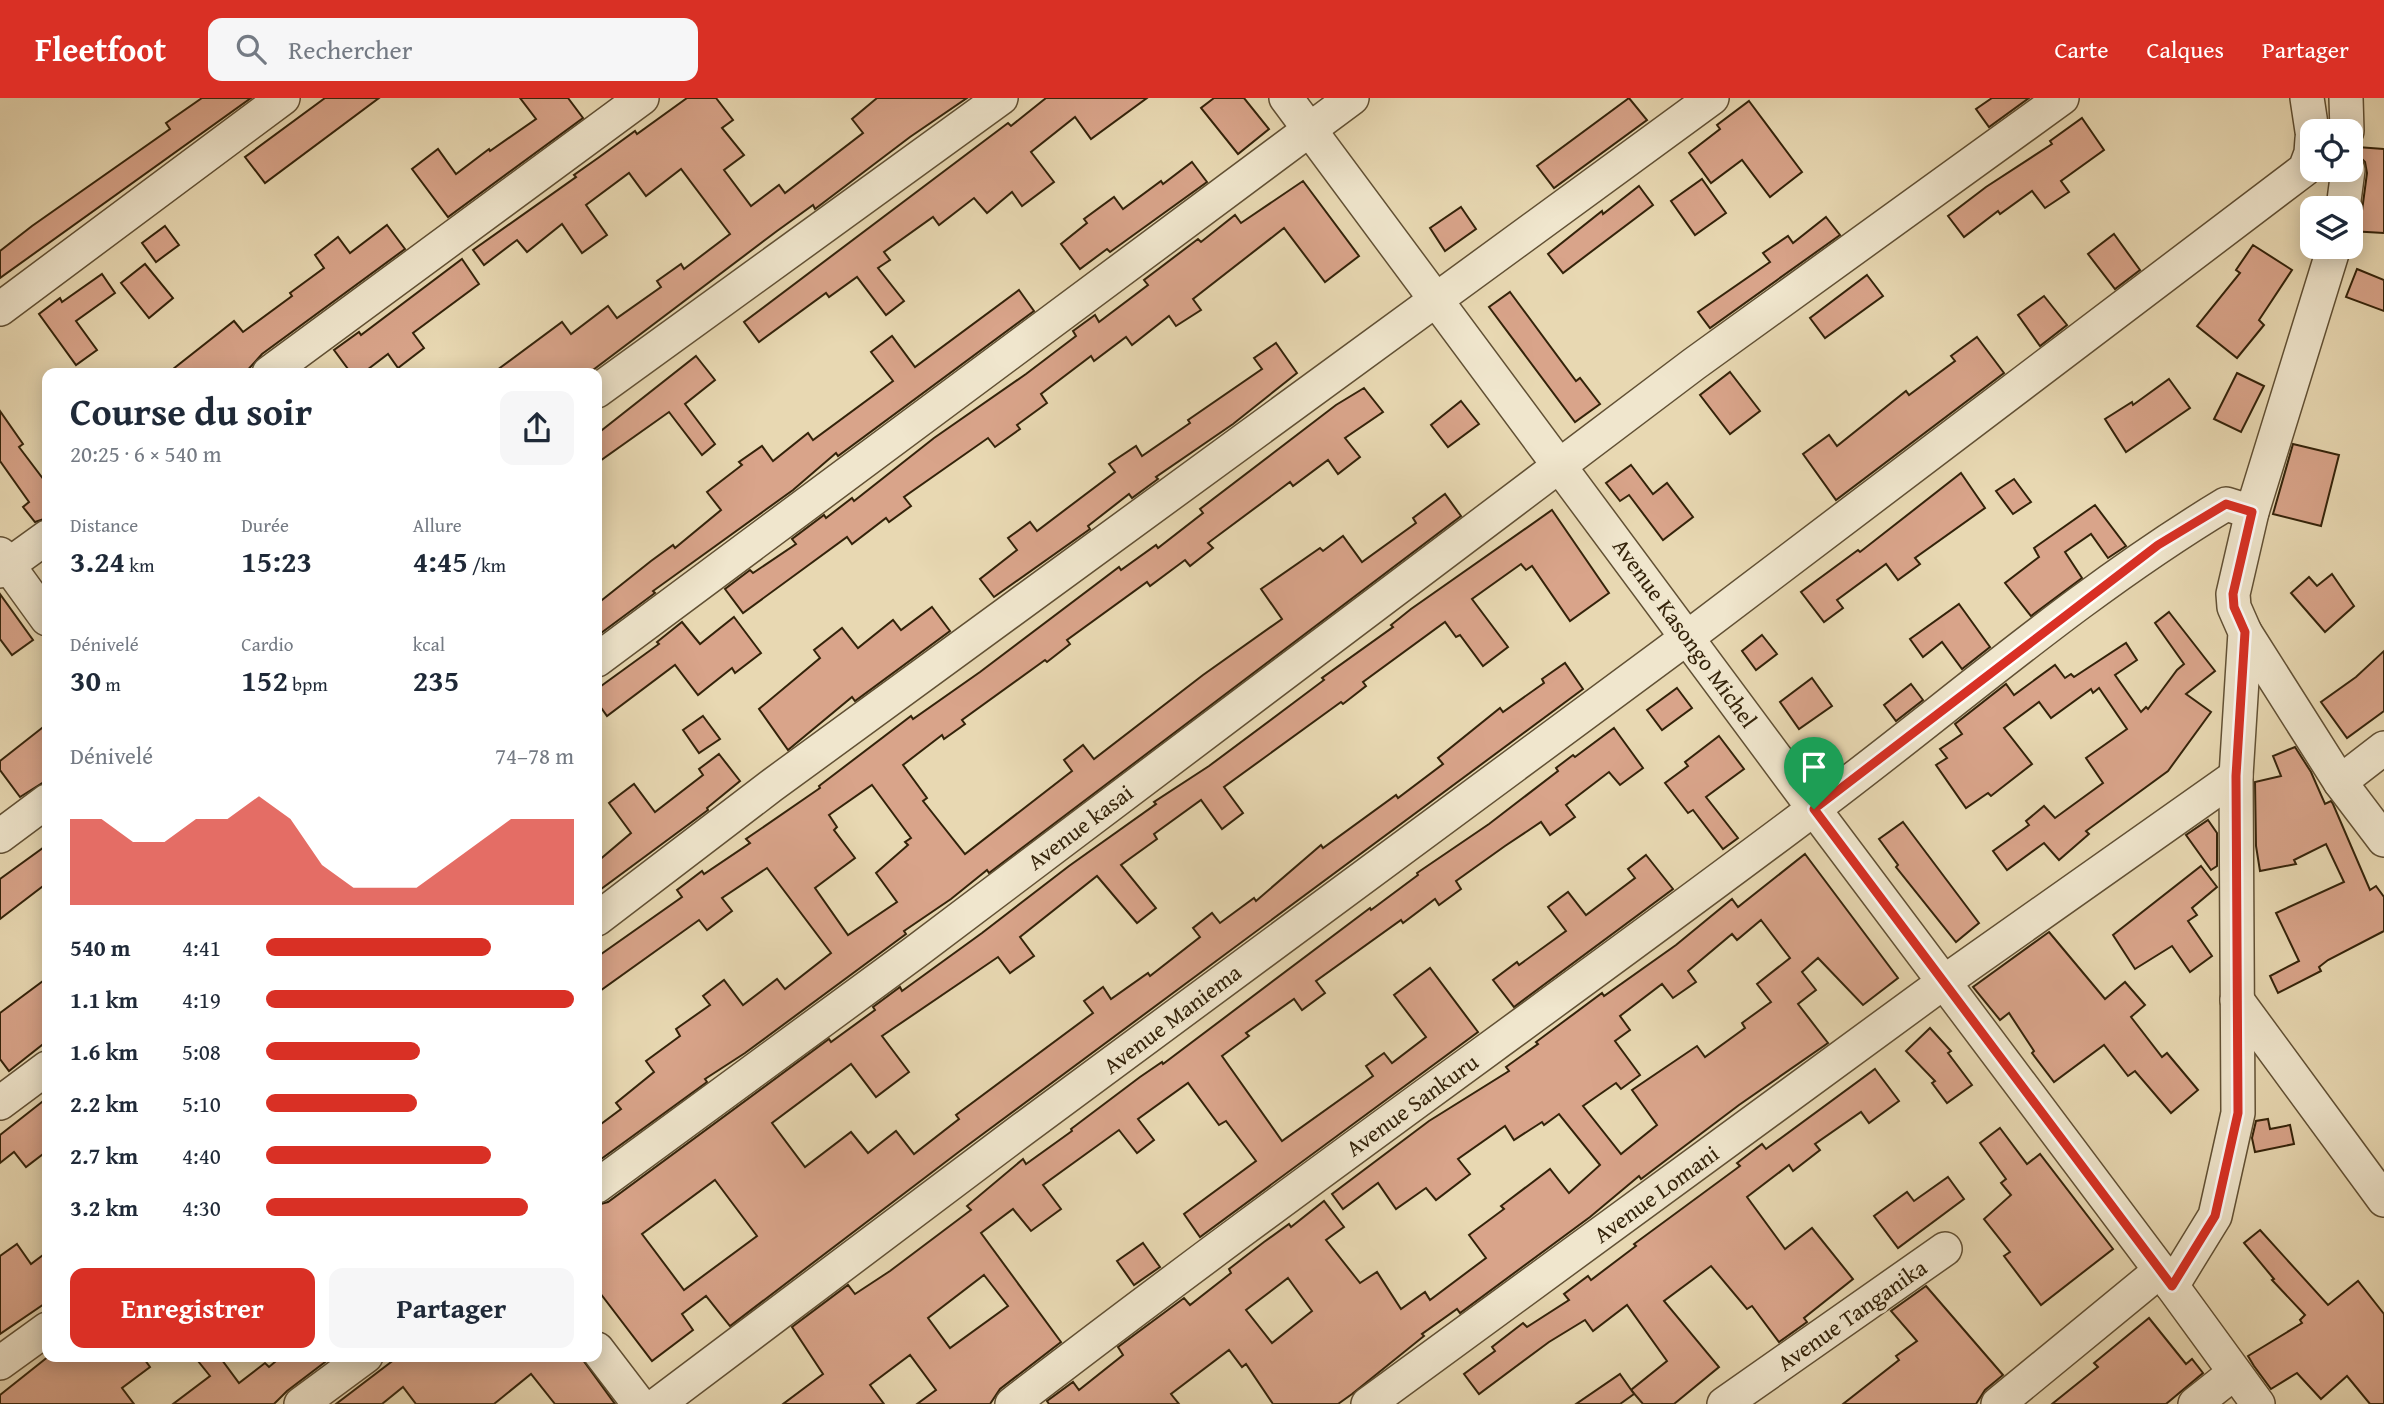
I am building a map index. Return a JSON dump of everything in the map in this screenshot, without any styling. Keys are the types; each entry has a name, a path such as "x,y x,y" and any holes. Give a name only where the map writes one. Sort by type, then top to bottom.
{"street":[{"path":"0,309 283,98"},
{"path":"276,368 642,98"},
{"path":"602,387 1001,98"},
{"name":"Avenue Kasongo Michel","path":"1286,98 2258,1404"},
{"path":"602,656 1352,98"},
{"path":"602,915 771,786 1712,98"},
{"name":"Avenue kasai","path":"602,1182 914,953 1694,364 2062,98"},
{"path":"2307,98 2310,119"},
{"path":"2346,98 2347,119"},
{"name":"Avenue Maniema","path":"658,1404 1023,1129 1688,637 2300,173"},
{"path":"2330,259 2239,508 2234,607 2245,632 2340,782 2384,840"},
{"name":"Avenue Sankuru","path":"1012,1404 1170,1283 1814,809 2147,553 2239,508"},
{"path":"42,540 3,564 42,614"},
{"path":"1998,1404 2166,1278 2215,1216 2238,1113 2236,776 2245,632"},
{"path":"2340,782 2384,748"},
{"name":"Avenue Lomani","path":"1368,1404 1944,982 2236,776"},
{"path":"0,836 42,805"},
{"path":"2237,1000 2384,1200"},
{"path":"0,1103 42,1072"},
{"name":"Avenue Tanganika","path":"1724,1404 1945,1249"},
{"path":"0,1363 42,1333"},
{"path":"602,1356 639,1404"},
{"path":"302,1404 358,1362"},
{"path":"2195,1404 2234,1373"}],"building":[{"path":"202,98 251,98 0,278 0,251 170,129 166,123"},
{"path":"325,98 379,98 265,183 245,157"},
{"path":"520,98 568,98 583,118 448,217 412,169 438,149 456,174 536,119"},
{"path":"687,98 716,98 733,120 722,128 744,155 724,170 751,206 779,185 785,193 863,133 852,119 877,98 967,98 910,137 815,209 813,205 777,231 596,368 500,368 562,322 571,334 608,306 617,318 661,287 657,281 681,264 684,269 730,234 681,169 646,196 629,173 586,205 607,235 582,253 562,224 527,252 517,240 484,265 473,250 576,177 574,175 635,131 637,134"},
{"path":"1046,98 1147,98 1091,139 1075,117 1031,152 1054,182 1022,206 1012,192 987,213 974,198 939,225 933,217 884,252 890,260 878,268 904,301 886,315 857,277 829,297 826,293 759,342 744,322 1008,123 1011,126"},
{"path":"1214,98 1244,98 1269,129 1238,154 1201,108"},
{"path":"1629,98 1647,120 1554,188 1537,166"},
{"path":"1992,98 2029,98 1989,127 1976,109"},
{"path":"1749,101 1802,172 1770,197 1742,160 1711,183 1689,153 1720,129 1717,125"},
{"path":"2082,118 2104,150 2061,181 2069,192 2045,208 2032,191 2000,214 1998,211 1964,237 1948,216 1986,187 2052,144 2050,141"},
{"path":"2363,147 2384,149 2384,233 2363,232 2367,173"},
{"path":"1192,162 1207,182 1110,252 1107,249 1080,269 1061,244 1087,223 1084,219 1114,197 1123,209"},
{"path":"1702,179 1726,213 1695,235 1671,201"},
{"path":"1303,181 1359,256 1325,282 1284,228 1193,299 1201,310 1176,326 1169,316 1132,345 1126,337 1094,361 1091,356 1041,394 1047,403 1017,425 1020,429 995,447 988,438 904,497 911,506 889,522 886,518 852,544 847,537 743,613 725,589 750,570 753,573 796,544 792,539 824,515 826,518 852,498 854,501 934,438 1026,374 1076,336 1073,331 1095,315 1099,322 1148,285 1144,280 1198,239 1201,242 1235,215 1241,223"},
{"path":"1639,186 1653,205 1563,273 1548,254 1602,211 1603,214"},
{"path":"1461,207 1476,229 1445,251 1430,228"},
{"path":"1826,217 1840,235 1710,328 1698,312 1770,262 1763,253 1788,236 1793,243"},
{"path":"387,225 405,249 262,354 249,368 174,368 234,321 243,332 292,296 290,293 324,268 315,255 338,237 350,253"},
{"path":"165,226 179,245 156,262 142,243"},
{"path":"2114,234 2140,270 2115,289 2088,254"},
{"path":"2253,245 2292,270 2259,320 2264,325 2237,358 2197,326 2240,273 2236,270"},
{"path":"462,259 479,284 413,333 424,348 398,368 388,354 370,368 347,368 334,350 359,332 361,335"},
{"path":"145,264 173,298 149,318 121,283"},
{"path":"2357,269 2384,280 2384,311 2346,297"},
{"path":"102,274 115,293 76,321 97,350 76,365 39,314 60,298 62,302"},
{"path":"1867,275 1883,296 1825,338 1810,318"},
{"path":"1019,290 1034,311 838,456 836,453 793,490 653,591 655,593 602,632 602,600 673,545 675,548 721,510 707,492 742,465 739,462 762,446 773,461 808,433 813,440 893,381 871,352 892,336 915,367"},
{"path":"1510,292 1576,381 1580,378 1600,404 1575,422 1489,307"},
{"path":"2044,296 2067,325 2040,346 2018,315"},
{"path":"1977,337 2004,373 1836,500 1803,454 1829,435 1837,446 1906,391 1909,395 1955,361 1951,356"},
{"path":"1276,343 1297,373 1233,424 1156,477 1158,479 1132,498 1129,494 1088,526 1090,529 994,597 980,579 1017,550 1008,538 1030,522 1037,531 1115,472 1109,464 1136,446 1142,456 1190,423 1188,420 1262,369 1254,358"},
{"path":"696,356 715,380 685,404 715,444 702,455 669,412 602,459 602,430"},
{"path":"1730,372 1760,411 1730,434 1700,395"},
{"path":"2237,373 2264,386 2241,432 2214,419"},
{"path":"2169,379 2190,408 2126,452 2105,419 2132,402 2133,405"},
{"path":"1364,388 1383,412 1345,438 1360,457 1338,474 1328,460 1293,486 1290,482 1208,543 1213,548 1190,566 1185,560 1150,586 1147,582 1067,640 1070,644 1047,662 1045,660 962,720 965,724 944,739 942,735 903,765 927,798 923,801 965,854 1072,771 1064,760 1083,745 1094,759 1203,675 1282,619 1261,589 1320,548 1323,551 1343,536 1362,562 1416,523 1413,518 1445,494 1461,516 989,873 987,870 904,931 906,934 745,1053 705,1079 707,1082 602,1158 602,1123 621,1109 616,1103 654,1072 646,1061 680,1036 676,1029 710,1005 703,996 724,980 743,1005 777,979 785,989 831,953 767,868 722,898 732,911 707,930 699,920 602,989 602,953 682,897 677,890 702,871 704,874 750,843 746,839 820,788 819,786 911,716 913,719 980,672 1119,567 1121,570 1156,545 1158,548 1203,513 1200,509 1336,405","holes":["872,785 911,838 905,842 908,845 876,873 897,902 848,935 815,888 855,858 834,830 837,827 829,815"]},
{"path":"1461,401 1479,424 1448,447 1431,425"},
{"path":"0,411 23,444 19,447 42,477 42,520 35,522 23,507 29,502 0,461"},
{"path":"2293,444 2339,455 2321,526 2273,514"},
{"path":"1631,465 1653,494 1667,483 1693,517 1663,540 1629,495 1620,501 1606,483"},
{"path":"1961,473 1985,508 1915,558 1920,564 1898,580 1886,564 1837,600 1843,608 1824,622 1801,592 1858,550 1860,552"},
{"path":"2014,479 2031,502 2013,514 1996,491"},
{"path":"2095,505 2126,546 2108,558 2091,534 2065,552 2082,578 2031,616 2005,583 2039,557 2034,548"},
{"path":"1552,510 1609,593 1570,621 1532,566 1526,570 1521,564 1472,599 1508,647 1483,666 1460,635 1456,637 1445,622 1363,682 1366,686 1343,704 1341,702 1224,787 1243,813 1222,829 1201,800 1154,834 1157,839 1121,865 1156,908 1137,923 1097,876 1020,937 1034,956 1010,973 998,957 882,1036 909,1072 876,1097 851,1064 772,1123 805,1167 851,1132 868,1153 896,1131 914,1154 959,1119 956,1115 1093,1013 1084,1001 1103,987 1111,999 1148,973 1150,976 1200,937 1193,928 1212,913 1220,923 1254,898 1256,901 1321,845 1323,848 1443,764 1438,758 1500,708 1503,712 1544,683 1542,679 1565,663 1583,689 960,1151 730,1326 706,1296 682,1314 693,1330 652,1361 602,1296 602,1204 608,1202 829,1039 831,1042 875,1010 873,1007 900,987 902,991 982,933 1156,804 1154,802 1209,766 1324,680 1322,678 1393,627 1391,625","holes":["715,1180 757,1236 684,1290 642,1234"]},
{"path":"2332,574 2354,606 2325,632 2291,593 2309,577 2317,586"},
{"path":"0,594 33,640 12,655 0,639"},
{"path":"1959,604 1990,647 1962,669 1942,642 1923,657 1910,639"},
{"path":"932,607 950,631 855,701 852,697 788,750 759,709 820,658 814,650 842,628 858,648 893,620 901,630"},
{"path":"2169,612 2215,671 2186,694 2211,712 2168,771 2086,831 2089,834 2059,860 2044,843 2007,870 1993,851 2029,825 2026,821 2044,806 2055,818 2103,783 2086,758 2127,729 2099,688 2093,693 2091,689 2051,718 2039,702 2004,728 2032,764 1991,796 1988,793 1966,808 1936,765 1947,758 1940,749 1962,734 1955,724 2006,684 2014,695 2055,665 2065,678 2071,674 2074,677 2126,643 2137,660 2115,675 2141,712 2146,707 2148,709 2184,664 2155,623"},
{"path":"734,617 761,653 735,673 732,668 698,695 675,665 607,716 602,709 602,685 659,644 657,642 682,622 700,644"},
{"path":"1762,635 1777,654 1756,670 1742,651"},
{"path":"2384,651 2384,711 2347,738 2321,702 2356,677"},
{"path":"1812,678 1832,706 1799,729 1780,702"},
{"path":"1911,684 1923,700 1896,721 1884,705"},
{"path":"1677,688 1692,708 1662,730 1647,710"},
{"path":"703,716 720,739 699,753 683,730"},
{"path":"42,728 42,783 20,797 0,770 0,761"},
{"path":"1614,728 1643,768 1620,785 1609,772 1566,805 1575,817 1550,835 1541,822 1505,846 1456,881 1461,889 1439,905 1435,899 1403,923 1401,920 1316,981 1325,993 1302,1010 1294,999 1246,1033 1249,1036 1222,1056 1282,1141 1373,1076 1366,1066 1384,1053 1392,1063 1426,1037 1394,995 1430,968 1478,1032 1200,1237 1184,1214 1256,1161 1226,1121 1219,1125 1188,1083 1138,1119 1154,1140 1137,1153 1119,1130 1043,1185 1061,1209 1031,1231 1013,1209 981,1233 1061,1342 1000,1389 990,1404 917,1404 936,1390 910,1355 870,1385 884,1404 783,1404 823,1374 792,1327 848,1285 855,1294 890,1271 971,1210 967,1206 1023,1159 1026,1164 1072,1131 1071,1129 1140,1077 1162,1062 1163,1064 1418,875 1417,873 1489,824 1558,771 1556,768 1573,755 1575,757","holes":["984,1275 1008,1306 950,1348 928,1318"]},
{"path":"1719,736 1744,769 1706,797 1738,838 1723,849 1693,810 1688,813 1665,783 1688,766 1685,762"},
{"path":"2295,747 2311,772 2325,804 2331,801 2333,804 2370,890 2376,886 2384,897 2384,931 2328,960 2319,967 2321,971 2278,993 2270,976 2299,961 2276,913 2344,882 2326,844 2294,860 2296,864 2260,871 2256,846 2255,782 2281,776 2273,756"},
{"path":"719,754 740,781 707,808 708,810 602,888 602,858 631,833 609,803 634,784 655,812 703,775 699,769"},
{"path":"2208,820 2217,833 2217,866 2211,870 2186,835"},
{"path":"1903,822 1979,923 1956,942 1896,867 1898,865 1879,839"},
{"path":"42,849 42,887 0,919 0,879"},
{"path":"1805,854 1898,978 1863,1005 1818,958 1802,972 1816,990 1798,1004 1828,1043 1739,1105 1641,1179 1639,1176 1590,1217 1460,1313 1457,1309 1422,1334 1424,1336 1338,1404 1273,1404 1246,1364 1242,1367 1229,1350 1171,1394 1179,1404 1049,1404 1047,1401 1073,1382 1079,1390 1123,1355 1118,1347 1184,1298 1190,1305 1231,1273 1229,1269 1324,1201 1344,1227 1326,1240 1360,1283 1377,1272 1401,1309 1425,1292 1430,1300 1486,1258 1469,1235 1504,1209 1501,1206 1550,1169 1569,1193 1600,1165 1559,1114 1514,1140 1505,1126 1458,1159 1470,1174 1436,1200 1426,1188 1396,1209 1378,1183 1343,1209 1332,1194 1429,1121 1509,1071 1506,1067 1538,1044 1536,1042 1602,993 1604,996 1676,945 1732,899 1738,907","holes":["1761,920 1790,958 1757,984 1771,1002 1742,1023 1745,1028 1705,1057 1697,1046 1632,1090 1657,1125 1621,1154 1583,1106 1616,1083 1621,1089 1640,1075 1615,1041 1630,1030 1620,1016 1662,984 1673,998 1696,982 1688,971 1732,934 1737,940","1288,1278 1312,1311 1272,1343 1246,1310"]},
{"path":"1646,855 1673,889 1514,1007 1493,980 1566,931 1548,907 1568,892 1586,915 1635,878 1628,869"},
{"path":"2201,866 2217,887 2192,908 2197,915 2188,921 2212,956 2190,972 2172,946 2135,969 2113,935"},
{"path":"2049,932 2105,999 2125,982 2145,1005 2131,1017 2162,1057 2167,1053 2198,1090 2171,1113 2135,1071 2128,1076 2104,1045 2054,1082 2032,1053 2034,1051 2009,1013 2000,1020 1973,987"},
{"path":"42,982 42,1045 9,1071 0,1059 0,1013"},
{"path":"1930,1028 1951,1051 1948,1053 1972,1085 1947,1103 1932,1083 1935,1081 1906,1051"},
{"path":"1875,1069 1899,1101 1869,1123 1861,1112 1815,1144 1820,1150 1793,1171 1789,1165 1747,1197 1785,1249 1812,1228 1853,1279 1804,1318 1807,1322 1779,1342 1752,1306 1747,1309 1711,1266 1664,1301 1719,1367 1674,1404 1643,1404 1631,1390 1667,1361 1627,1305 1593,1331 1585,1320 1549,1342 1479,1394 1464,1374 1495,1351 1492,1347 1523,1323 1527,1327 1569,1300 1564,1294 1588,1276 1591,1280 1636,1246 1634,1244 1740,1166 1737,1163 1762,1144 1766,1149"},
{"path":"42,1102 42,1155 26,1167 14,1152 0,1163 0,1135"},
{"path":"2268,1119 2270,1129 2290,1125 2294,1144 2255,1152 2252,1138 2256,1121"},
{"path":"2000,1128 2027,1164 2040,1154 2113,1249 2041,1305 2004,1256 2010,1252 1984,1219 2011,1195 2001,1183 2006,1179 1980,1143"},
{"path":"1948,1177 1964,1199 1898,1248 1874,1216 1907,1192 1914,1201"},
{"path":"2260,1230 2328,1305 2358,1281 2384,1314 2384,1404 2370,1404 2347,1376 2321,1399 2297,1373 2271,1389 2254,1366 2248,1356 2302,1323 2300,1320 2305,1315 2272,1280 2274,1279 2244,1243"},
{"path":"1143,1243 1160,1267 1134,1285 1117,1261"},
{"path":"17,1244 31,1264 42,1256 42,1305 0,1334 0,1256"},
{"path":"1926,1286 2003,1375 1985,1390 1976,1404 1843,1404 1899,1360 1896,1356 1917,1341 1891,1311"},
{"path":"2149,1318 2186,1364 2192,1359 2203,1373 2166,1404 2052,1404 2098,1367 2094,1363"},
{"path":"42,1362 146,1362 150,1367 122,1388 134,1404 0,1404 0,1395"},
{"path":"199,1362 223,1362 239,1383 265,1363 269,1367 275,1362 325,1362 274,1404 173,1404 210,1376"},
{"path":"391,1362 584,1362 615,1404 555,1404 531,1374 494,1404 416,1404 403,1387 382,1404 336,1404"},
{"path":"1620,1374 1634,1394 1620,1404 1576,1404"}],"route":[{"path":"2226,504 2252,512 2233,594 2234,607 2245,632 2236,776 2238,1113 2215,1216 2172,1286 1944,982 1814,809 2158,545 2226,504"}]}
